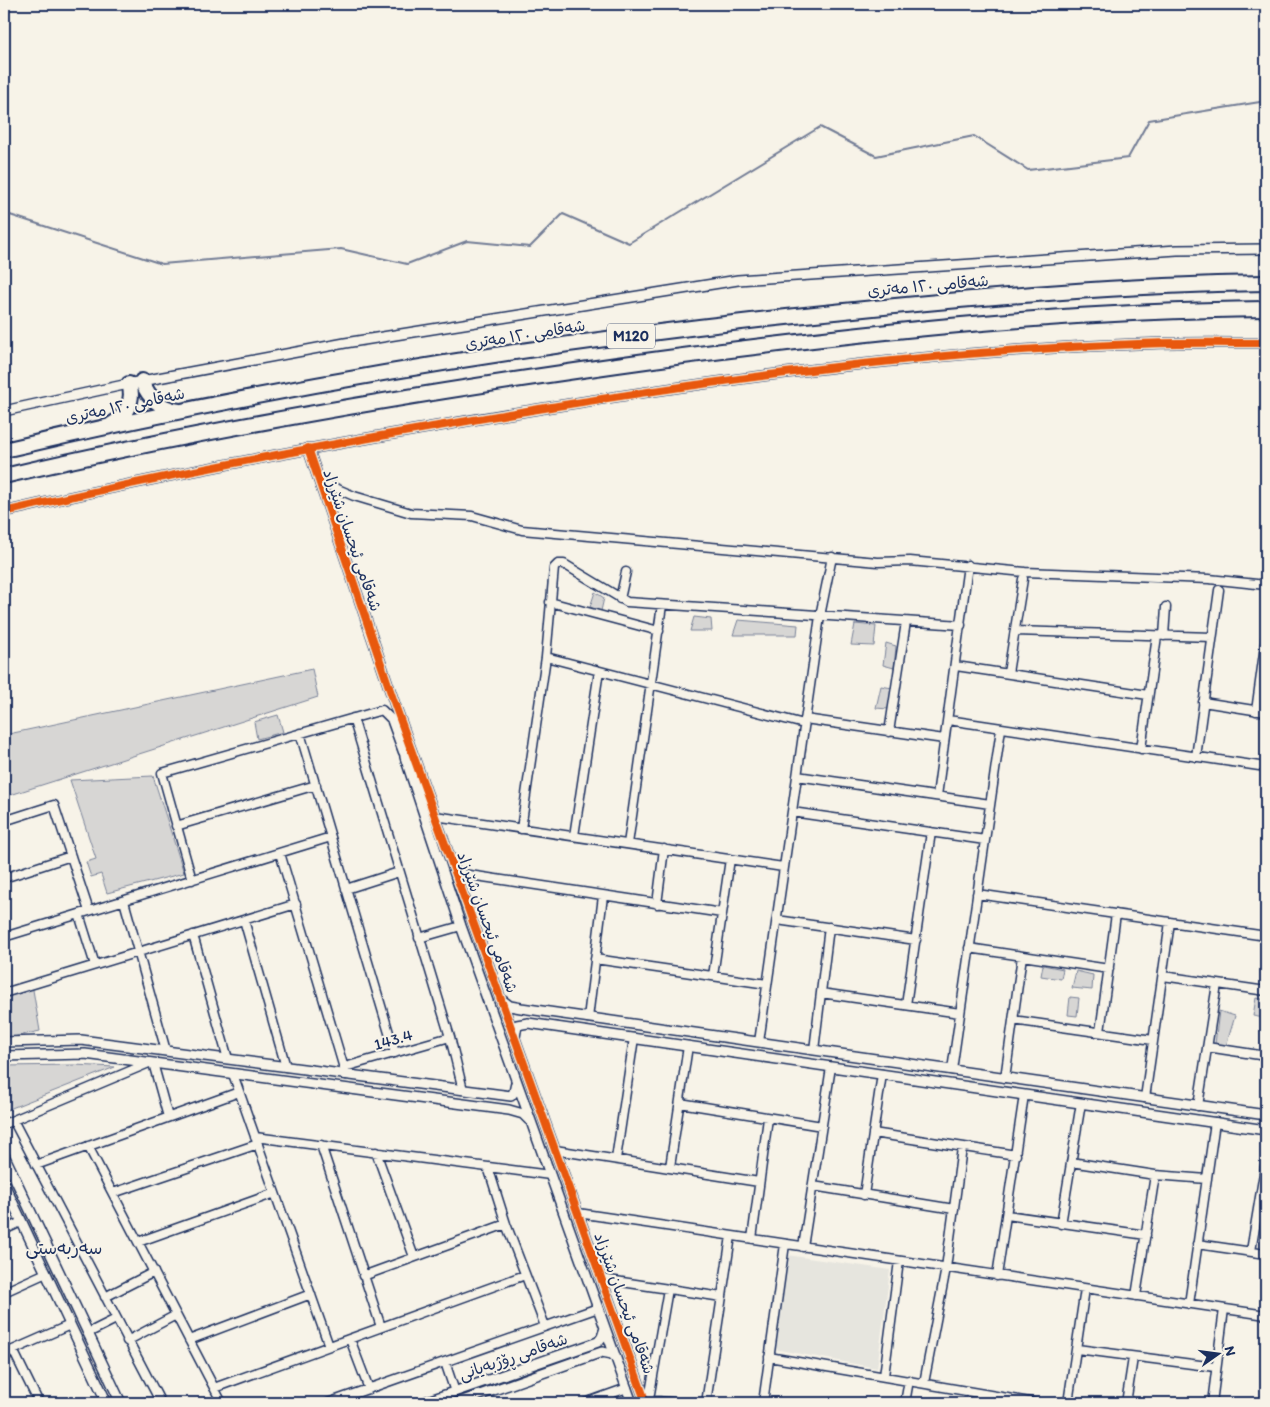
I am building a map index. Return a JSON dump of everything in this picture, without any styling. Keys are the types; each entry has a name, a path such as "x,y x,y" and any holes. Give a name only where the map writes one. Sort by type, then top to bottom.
{"highway":[{"name":"شەقامی ١٢٠ مەتری","path":"4,450 180,411 499,354 709,325 1078,290 1266,282"},
{"name":"M120","path":"4,476 325,410 517,379 708,353 929,328 1135,313 1266,309"},
{"path":"109,426 119,420 128,407 136,382 154,401 169,409 180,411"}],"street":[{"path":"4,411 136,382 345,343 738,280 1177,250 1266,249"},
{"path":"4,512 308,448 559,405 799,372 959,355 1082,346 1266,344"},
{"name":"شەقامی ئیحسان شێرزاد","path":"308,448 407,737 594,1260 647,1401"},
{"path":"319,481 354,496 411,514 472,516 522,530 591,538 878,562 910,561 968,565 1025,572 1210,579 1266,585"},
{"path":"759,1042 820,616 832,557"},
{"path":"521,829 546,657 554,568 558,564 564,564 627,602 961,625"},
{"path":"937,796 956,666 968,565"},
{"path":"620,599 626,572"},
{"path":"1008,673 1023,579"},
{"path":"1196,756 1219,590"},
{"path":"550,602 659,631"},
{"path":"628,844 662,605"},
{"path":"1141,749 1148,695 1166,607"},
{"path":"890,732 906,622"},
{"path":"1015,631 1212,637"},
{"path":"1256,711 1266,641"},
{"path":"546,657 805,721 944,739"},
{"path":"956,666 1148,695"},
{"path":"574,836 599,671"},
{"path":"1203,702 1266,712"},
{"path":"192,880 162,773 382,710 387,713 405,757"},
{"path":"353,718 450,1038 463,1090"},
{"path":"948,720 1266,767"},
{"path":"952,1070 1000,729"},
{"path":"300,733 395,1053"},
{"name":"شەقامی ئیحسان شێرزاد","path":"407,737 404,745 405,757 461,926 632,1403"},
{"path":"797,776 990,804"},
{"path":"176,826 316,785"},
{"path":"4,821 54,805 89,911"},
{"path":"792,812 985,840"},
{"path":"436,816 783,866"},
{"path":"906,1005 931,832"},
{"path":"4,937 331,837"},
{"path":"657,904 664,849"},
{"path":"280,852 345,1071"},
{"path":"4,878 71,856"},
{"path":"713,976 730,859"},
{"path":"346,889 399,872"},
{"path":"456,873 722,913"},
{"path":"977,894 1266,936"},
{"path":"588,1018 603,896"},
{"path":"124,900 166,1051"},
{"path":"4,993 296,904"},
{"path":"80,914 95,965"},
{"path":"1100,1032 1116,914"},
{"path":"244,920 286,1067"},
{"path":"777,920 916,940"},
{"path":"1145,1098 1170,922"},
{"path":"419,938 461,926"},
{"path":"814,1050 830,927"},
{"path":"193,935 228,1059"},
{"path":"969,948 1109,969"},
{"path":"471,954 483,950"},
{"path":"1005,1078 1022,956"},
{"path":"595,959 767,984"},
{"path":"1163,976 1266,991"},
{"path":"1198,1106 1217,984"},
{"path":"822,993 960,1013"},
{"path":"501,999 510,1006 529,1009 1266,1116"},
{"path":"528,1023 524,1017 529,1009"},
{"path":"1013,1020 1153,1040"},
{"path":"515,1039 517,1026 528,1023 1266,1130"},
{"name":"143.4","path":"345,1071 395,1053 450,1038"},
{"path":"616,1160 634,1038"},
{"path":"4,1042 81,1040 286,1067 345,1071 511,1096"},
{"path":"670,1167 688,1046"},
{"path":"779,1059 782,1046"},
{"path":"1207,1047 1266,1056"},
{"path":"4,1056 85,1054 509,1110 523,1114 531,1122"},
{"path":"151,1063 168,1118"},
{"path":"4,1124 151,1063"},
{"path":"260,1077 263,1064"},
{"path":"804,1247 831,1067"},
{"path":"233,1074 329,1346"},
{"path":"864,1195 882,1074"},
{"path":"511,1096 514,1092 516,1080"},
{"path":"1050,1098 1051,1084"},
{"path":"36,1165 239,1092"},
{"path":"998,1276 1024,1095"},
{"path":"509,1110 514,1105 511,1096"},
{"path":"680,1103 822,1126"},
{"path":"1061,1224 1081,1103"},
{"path":"752,1239 768,1118"},
{"path":"13,1120 160,1403"},
{"path":"1189,1304 1215,1122"},
{"path":"873,1133 1016,1156"},
{"path":"113,1193 256,1140 321,1145 550,1175"},
{"path":"321,1145 381,1328"},
{"path":"88,1146 222,1403"},
{"path":"924,1383 946,1268 962,1148"},
{"path":"555,1150 759,1182"},
{"path":"376,1152 414,1257"},
{"path":"4,1155 121,1403"},
{"path":"1251,1251 1264,1188 1266,1161"},
{"path":"1071,1162 1207,1179"},
{"path":"488,1167 506,1224 545,1326"},
{"path":"1136,1296 1156,1174"},
{"path":"4,1184 107,1403"},
{"path":"813,1186 954,1209"},
{"path":"138,1242 275,1193"},
{"path":"578,1213 1266,1315"},
{"path":"1007,1215 1146,1235"},
{"path":"4,1230 22,1222"},
{"path":"364,1276 506,1224"},
{"path":"706,1403 731,1236"},
{"path":"763,1403 785,1244"},
{"path":"1198,1244 1266,1254"},
{"path":"582,1264 594,1260"},
{"path":"884,1376 899,1261"},
{"path":"105,1297 154,1272"},
{"path":"4,1292 46,1273"},
{"path":"214,1388 525,1275"},
{"path":"602,1279 722,1297"},
{"path":"55,1294 67,1289"},
{"path":"668,1289 647,1401 680,1403"},
{"path":"1068,1403 1085,1289"},
{"path":"189,1340 311,1294"},
{"path":"328,1403 598,1308"},
{"path":"1212,1403 1215,1367 1224,1309"},
{"path":"128,1341 176,1315"},
{"path":"88,1333 116,1319"},
{"path":"4,1354 70,1325"},
{"path":"605,1328 602,1338 598,1342 603,1345 602,1352 610,1353 616,1358"},
{"path":"350,1339 368,1389"},
{"name":"شەقامی ڕۆژبەیانی","path":"422,1403 598,1342"},
{"path":"1077,1349 1133,1358 1215,1367"},
{"path":"13,1350 39,1403"},
{"name":"شەقامی ڕۆژبەیانی","path":"457,1403 602,1352"},
{"path":"770,1357 1036,1403"},
{"path":"1126,1403 1133,1358"},
{"path":"446,1362 455,1392"},
{"path":"905,1403 909,1380"},
{"path":"585,1403 627,1388"},
{"path":"1266,1398 1266,1403"}],"shaded area":[{"path":"595,592 604,598 601,611 590,607"},
{"path":"694,617 711,619 712,631 690,631"},
{"path":"738,620 798,625 797,635 733,635"},
{"path":"855,624 876,626 874,646 851,645"},
{"path":"886,643 896,646 894,668 883,665"},
{"path":"312,669 318,697 4,797 4,735"},
{"path":"881,686 892,688 888,709 876,708"},
{"path":"278,715 283,732 257,739 254,722"},
{"path":"153,776 184,873 107,893 101,874 91,877 86,862 96,859 70,780"},
{"path":"1043,965 1063,969 1061,979 1041,976"},
{"path":"1076,971 1093,975 1092,990 1072,988"},
{"path":"32,984 40,1031 4,1039 4,993"},
{"path":"1070,997 1079,998 1077,1016 1068,1015"},
{"path":"1256,998 1266,1000 1264,1018 1253,1016"},
{"path":"1219,1011 1235,1016 1226,1046 1215,1044"},
{"path":"74,1065 115,1067 4,1111 4,1066"},
{"path":"787,1255 890,1270 877,1368 774,1349"}],"waterway":[{"path":"4,216 10,215 162,264 341,249 407,264 467,241 530,247 563,214 629,243 820,127 876,156 974,136 1028,170 1128,158 1149,120 1266,101"}],"cycle path":[{"path":"4,512 169,476 334,444 530,410 789,372 963,354 1051,348 1154,343 1266,343"},
{"path":"308,448 395,705 646,1403"}],"district":[{"name":"سه‌ربه‌ستی","path":"64,1248"}]}
